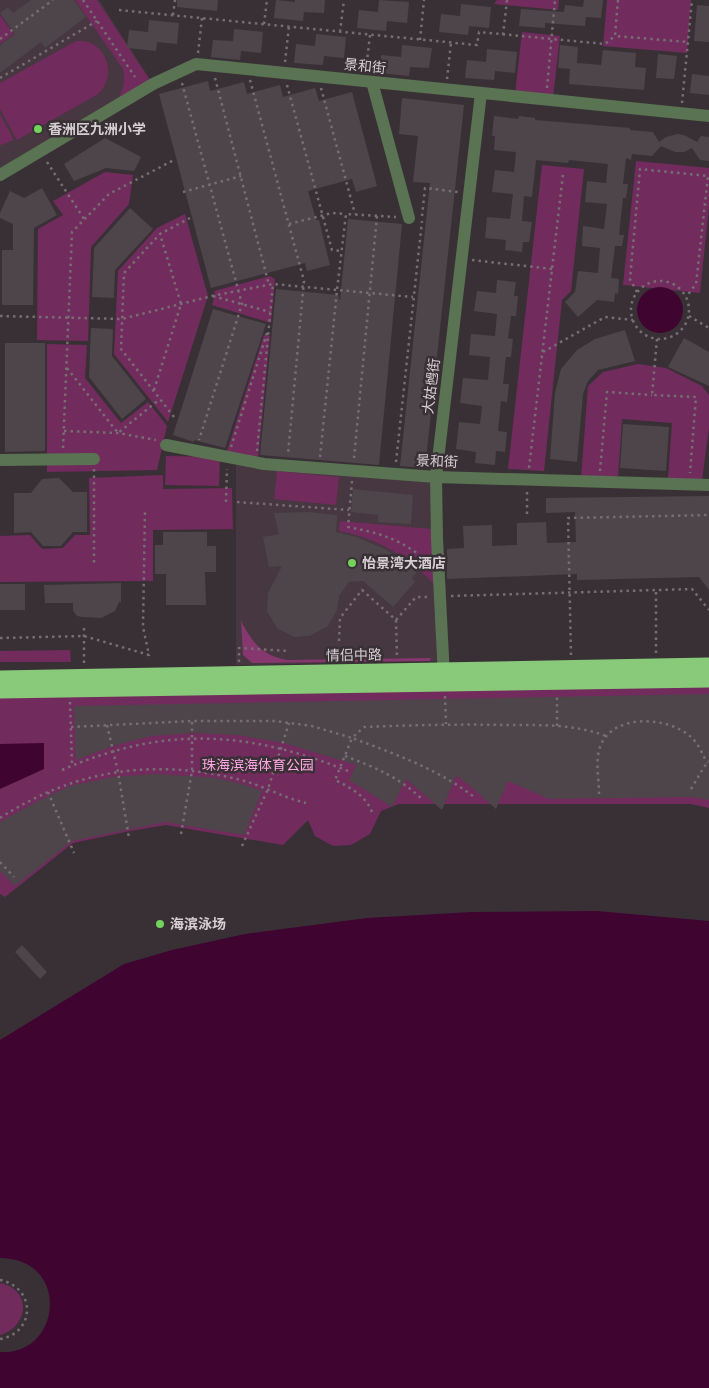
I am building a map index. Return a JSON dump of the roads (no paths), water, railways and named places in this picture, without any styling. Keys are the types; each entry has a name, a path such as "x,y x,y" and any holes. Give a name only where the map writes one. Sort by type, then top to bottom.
{"highway":[{"name":"情侣中路","path":"0,678 398,670 444,683 572,667 709,665"},
{"name":"情侣中路","path":"0,691 709,680"}],"street":[{"name":"景和街","path":"0,174 153,84 196,64 709,116"},
{"path":"368,81 416,218"},
{"name":"大姑乸街","path":"444,683 438,571 436,477 481,93"},
{"name":"景和街","path":"161,443 264,464 287,466 436,477 709,485"},
{"path":"0,460 94,459"}],"place":[{"name":"香洲区九洲小学","path":"38,129"},
{"name":"怡景湾大酒店","path":"352,563"},
{"name":"海滨泳场","path":"160,924"}],"park label":[{"name":"珠海滨海体育公园","path":"258,765"}]}
